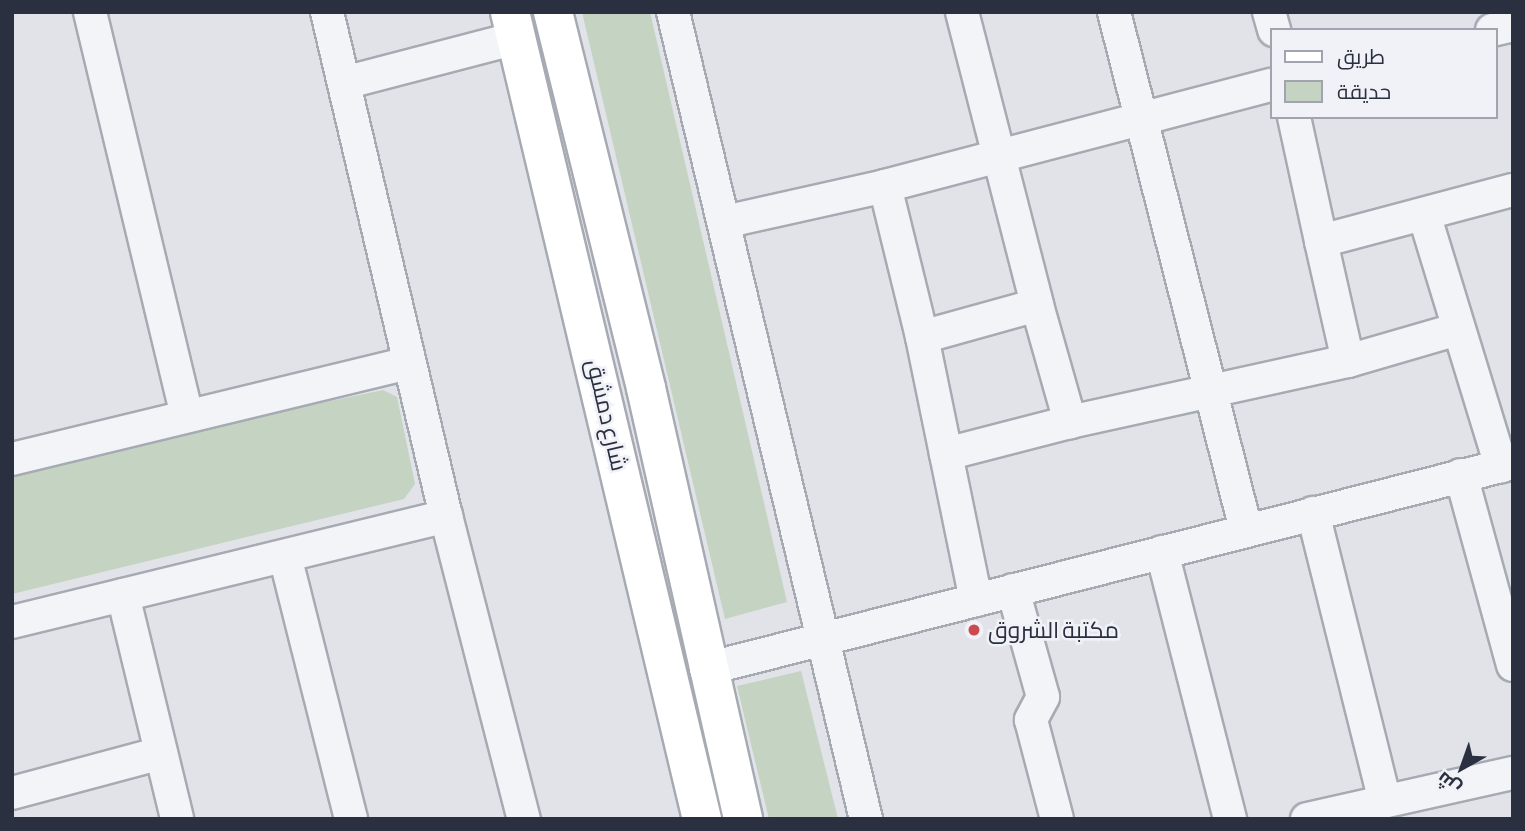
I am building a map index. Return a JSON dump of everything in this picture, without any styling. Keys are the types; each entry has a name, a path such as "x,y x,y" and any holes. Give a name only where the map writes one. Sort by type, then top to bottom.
{"main road":[{"name":"شارع دمشق","path":"553,12 646,388 706,669 743,819"},
{"name":"شارع دمشق","path":"513,25 604,398 702,819"},
{"path":"604,398 646,388"}],"street":[{"path":"90,12 187,416"},
{"path":"327,12 446,516 524,819"},
{"path":"673,12 866,819"},
{"path":"962,12 995,154 1070,422"},
{"path":"1114,12 1246,530"},
{"path":"344,83 513,25"},
{"path":"723,222 885,187 995,154 1270,85"},
{"path":"1294,119 1348,361"},
{"path":"885,187 922,337 976,600"},
{"path":"1321,241 1513,190"},
{"path":"706,669 1507,464 1458,328 1424,214"},
{"path":"922,337 1037,305"},
{"path":"946,454 1070,422 1348,361 1458,328"},
{"path":"12,459 410,363"},
{"path":"1461,475 1513,665"},
{"path":"1313,513 1385,801"},
{"path":"12,622 446,516"},
{"path":"1162,552 1230,819"},
{"path":"285,555 351,819"},
{"path":"1013,590 1042,697 1031,720 1057,819"},
{"path":"124,595 177,819"},
{"path":"12,793 161,752"},
{"path":"1307,819 1513,772"}],"green space":[{"path":"582,12 650,12 787,602 725,619"},
{"path":"383,390 397,397 415,484 404,499 12,594 12,475 154,438"},
{"path":"801,671 838,819 769,819 737,686"}],"place":[{"name":"مكتبة الشروق","path":"974,630"}]}
